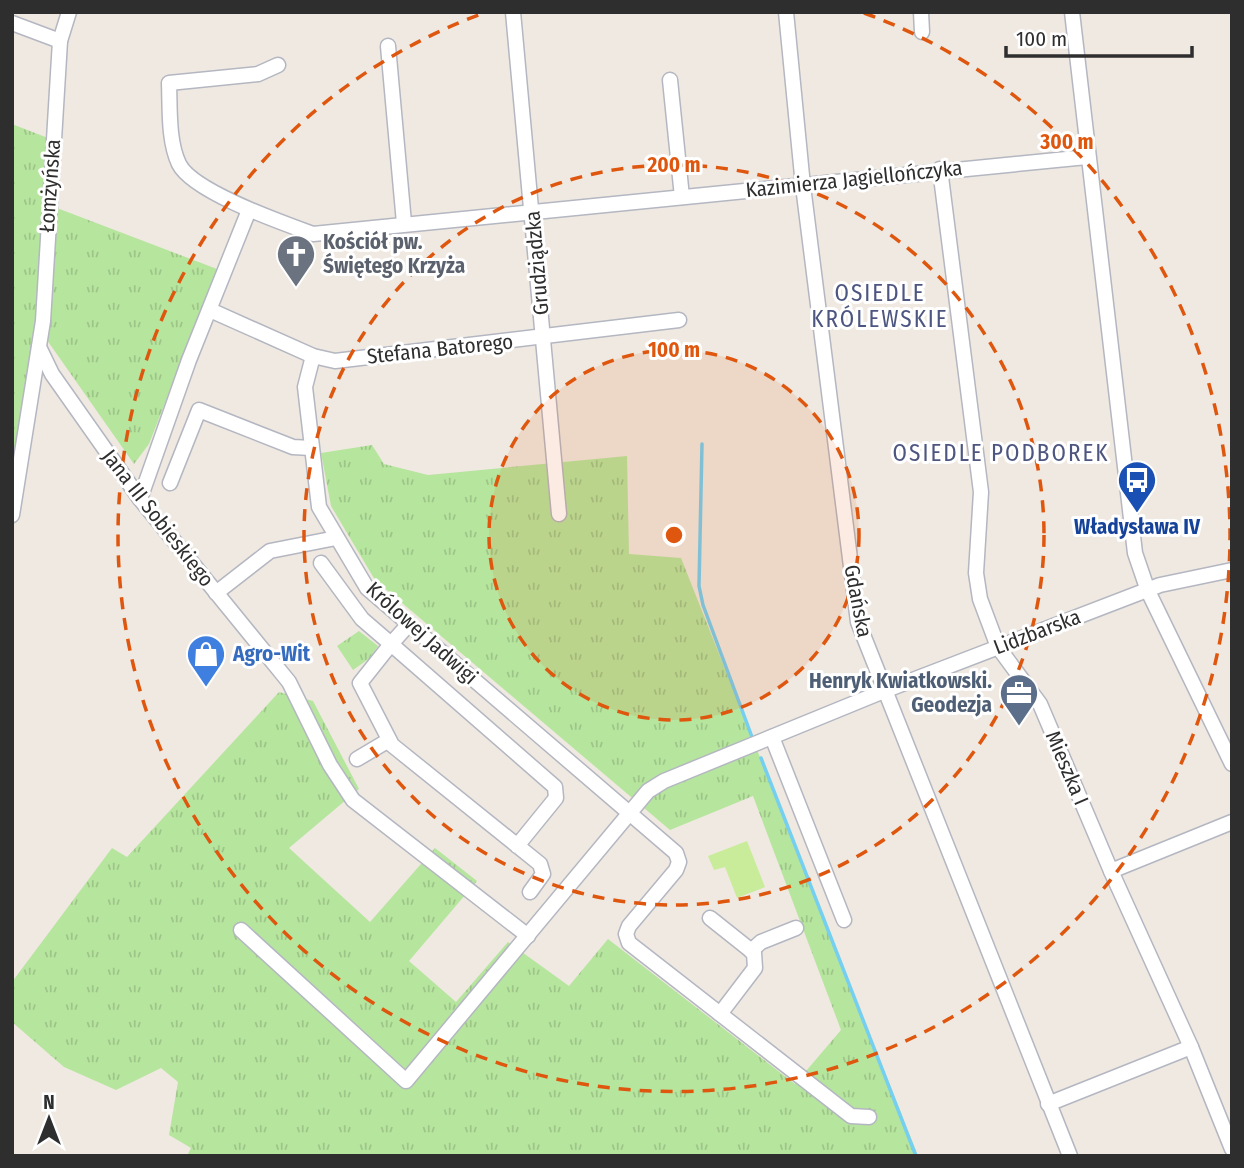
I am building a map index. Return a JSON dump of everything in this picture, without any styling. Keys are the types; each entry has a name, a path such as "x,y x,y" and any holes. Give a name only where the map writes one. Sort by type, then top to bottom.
{"street":[{"name":"Łomżyńska","path":"12,515 23,429 37,354 60,41 68,12"},
{"name":"Grudziądzka","path":"513,12 559,514"},
{"name":"Gdańska","path":"786,12 803,186 858,622 1070,1156"},
{"path":"921,12 922,32"},
{"path":"1072,12 1135,553 1148,591 1232,764"},
{"path":"12,23 60,41"},
{"path":"388,46 404,223"},
{"name":"Kazimierza Jagiellończyka","path":"278,65 258,74 169,83 174,149 180,166 191,177 249,211 313,234 532,210 803,186 940,169 1087,157"},
{"path":"670,80 681,197"},
{"name":"Mieszka I","path":"940,169 981,492 976,573 980,599 998,647 1040,704 1111,871 1191,1047 1232,1149"},
{"path":"140,499 249,211"},
{"name":"Stefana Batorego","path":"211,310 313,356 335,361 679,320"},
{"name":"Jana III Sobieskiego","path":"37,354 140,499 289,682 330,765 353,800 528,936"},
{"name":"Królowej Jadwigi","path":"313,356 305,387 311,449 319,507 336,538 368,588 676,853 679,862 677,870 628,926 626,934 629,943 720,1014"},
{"path":"170,482 199,410 293,447 311,449"},
{"path":"216,593 270,551 336,538"},
{"path":"321,563 362,619 555,787 556,798 517,846"},
{"name":"Lidzbarska","path":"241,930 406,1081 648,791 664,781 884,691 1160,585 1232,570"},
{"path":"409,625 360,683 389,740 543,869 543,874 530,892"},
{"path":"772,737 844,920"},
{"path":"357,760 389,740"},
{"path":"1111,871 1232,822"},
{"path":"710,918 751,951 757,960 755,968 720,1014 851,1116 869,1117"},
{"path":"751,951 761,942 796,928"},
{"path":"1048,1104 1191,1047"}],"green space":[{"path":"12,124 48,138 49,205 217,269 149,444 134,464 42,333 12,515"},
{"path":"372,445 384,464 428,475 627,456 629,554 681,558 918,1156 187,1156 191,1148 169,1135 178,1082 161,1068 116,1090 64,1067 12,1022 12,982 112,848 127,857 279,692 313,701 359,789 289,848 370,922 435,848 477,881 409,961 456,1002 508,942 569,986 608,939 795,1084 841,1030 753,796 670,830 375,580 331,506 321,453"},
{"path":"359,631 378,646 370,658 353,670 337,646"},
{"path":"747,841 765,887 737,898 725,867 714,870 708,856"}],"waterway":[{"path":"702,444 699,586 703,605 752,737"},
{"path":"761,758 916,1156"}],"place":[{"name":"Kościół pw. Świętego Krzyża","path":"296,288"},
{"name":"Władysława IV","path":"1137,514"},
{"name":"Agro-Wit","path":"206,688"},
{"name":"Henryk Kwiatkowski. Geodezja","path":"1019,727"}],"district":[{"name":"OSIEDLE KRÓLEWSKIE","path":"880,306"},
{"name":"OSIEDLE PODBOREK","path":"1001,453"}]}
